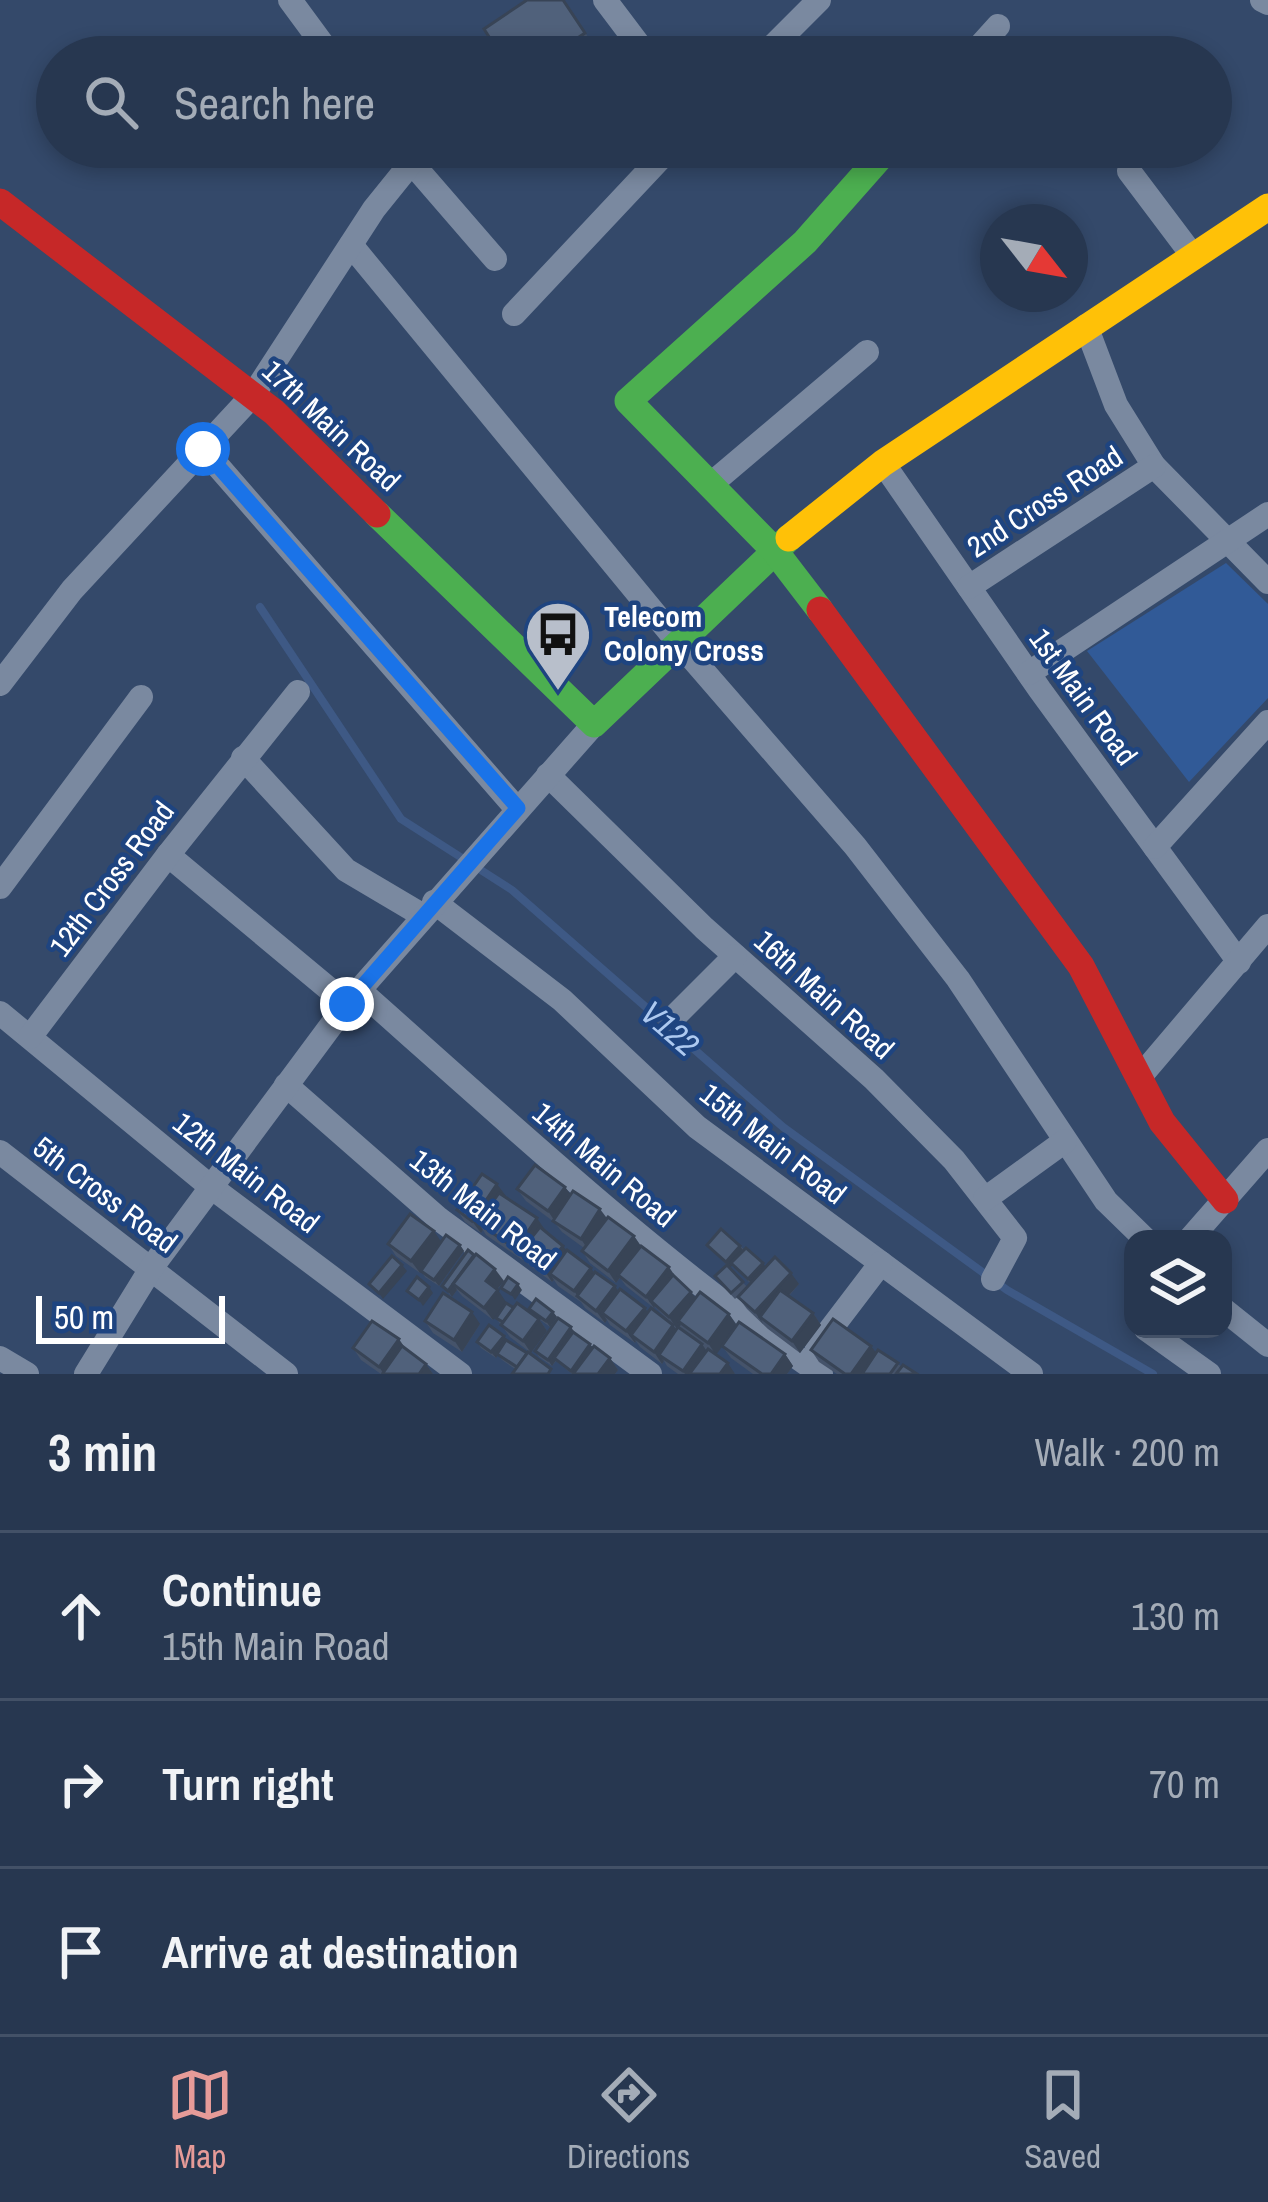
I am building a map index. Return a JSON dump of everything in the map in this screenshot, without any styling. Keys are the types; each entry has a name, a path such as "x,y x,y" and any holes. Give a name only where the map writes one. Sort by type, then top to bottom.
{"street":[{"path":"290,0 317,36"},
{"path":"605,0 632,36"},
{"path":"782,36 819,0"},
{"path":"989,36 998,26"},
{"path":"0,684 72,590 253,395 401,168"},
{"path":"423,168 494,259"},
{"path":"514,314 651,168"},
{"path":"871,168 806,242 628,400 774,550 953,786 1068,947 1162,1122 1225,1200"},
{"path":"1129,171 1192,256"},
{"name":"17th Main Road","path":"0,202 274,412 595,724"},
{"path":"86,1374 152,1268 353,997 548,775 678,642 774,550 883,463 1268,207"},
{"path":"351,245 678,642 855,846 958,979 1106,1201 1136,1230"},
{"path":"1086,326 1116,405 1154,466 1268,582"},
{"path":"710,485 868,352"},
{"path":"203,449 518,808"},
{"name":"1st Main Road","path":"883,463 1239,962"},
{"name":"2nd Cross Road","path":"969,587 1154,466"},
{"path":"1029,673 1268,514"},
{"name":"12th Cross Road","path":"31,1037 298,692"},
{"path":"0,887 141,697"},
{"path":"1155,847 1268,722"},
{"name":"15th Main Road","path":"243,758 346,870 428,909 562,1000 698,1127 1031,1374"},
{"name":"16th Main Road","path":"548,775 735,956 874,1079 954,1160 1016,1238 993,1280"},
{"name":"14th Main Road","path":"168,855 353,997 604,1208 807,1370"},
{"path":"1139,1078 1268,926"},
{"path":"676,1015 735,956"},
{"name":"12th Main Road","path":"0,1013 211,1187 460,1374"},
{"name":"13th Main Road","path":"286,1085 439,1219 650,1374"},
{"path":"985,1199 1065,1141"},
{"path":"1198,1230 1268,1150"},
{"name":"5th Cross Road","path":"0,1152 286,1374"},
{"path":"807,1370 881,1263"},
{"path":"1232,1317 1268,1345"},
{"path":"1159,1338 1209,1374"},
{"path":"0,1358 27,1374"}],"shaded area":[{"path":"1226,563 1268,604 1268,698 1189,782 1087,651"}],"building":[{"path":"527,0 563,0 585,33 488,36 484,29"},
{"path":"535,1165 565,1187 548,1211 517,1189"},
{"path":"482,1174 497,1184 472,1221 457,1210"},
{"path":"573,1191 600,1209 581,1239 553,1221"},
{"path":"499,1193 537,1218 516,1249 478,1223"},
{"path":"410,1214 434,1231 411,1261 388,1244"},
{"path":"608,1217 634,1236 608,1271 582,1251"},
{"path":"540,1227 563,1246 544,1270 520,1252"},
{"path":"721,1229 740,1246 726,1262 707,1245"},
{"path":"446,1235 460,1245 434,1280 421,1271"},
{"path":"641,1246 669,1267 646,1297 618,1275"},
{"path":"746,1248 763,1263 748,1279 731,1263"},
{"path":"468,1250 474,1255 448,1291 442,1286"},
{"path":"567,1250 591,1268 574,1291 550,1274"},
{"path":"476,1254 495,1269 486,1281 498,1290 484,1308 453,1284"},
{"path":"392,1256 402,1265 379,1293 369,1284"},
{"path":"775,1257 791,1273 755,1312 738,1297"},
{"path":"727,1265 743,1282 731,1293 715,1276"},
{"path":"595,1272 615,1286 596,1311 577,1296"},
{"path":"673,1275 691,1292 669,1317 651,1301"},
{"path":"417,1277 429,1287 419,1300 407,1291"},
{"path":"508,1277 518,1284 511,1294 501,1288"},
{"path":"620,1289 645,1308 626,1331 602,1313"},
{"path":"780,1290 813,1313 792,1341 760,1317"},
{"path":"700,1292 729,1314 708,1343 678,1321"},
{"path":"443,1293 472,1312 454,1340 425,1321"},
{"path":"536,1299 553,1312 546,1321 529,1309"},
{"path":"506,1303 514,1308 503,1322 496,1318"},
{"path":"517,1303 539,1319 523,1341 501,1325"},
{"path":"651,1308 673,1325 654,1352 631,1335"},
{"path":"558,1318 571,1327 548,1360 535,1351"},
{"path":"833,1319 871,1346 851,1374 811,1350"},
{"path":"372,1321 399,1339 379,1367 353,1348"},
{"path":"739,1322 785,1354 771,1374 762,1374 722,1346"},
{"path":"489,1325 504,1336 491,1352 477,1342"},
{"path":"678,1327 702,1344 683,1371 659,1355"},
{"path":"573,1332 590,1344 571,1371 554,1358"},
{"path":"506,1340 527,1353 517,1367 497,1354"},
{"path":"402,1346 426,1364 419,1374 383,1373"},
{"path":"594,1346 610,1358 598,1374 573,1374"},
{"path":"708,1349 728,1363 720,1374 690,1373"},
{"path":"878,1350 898,1363 890,1374 862,1374"},
{"path":"528,1352 551,1369 548,1374 512,1374"},
{"path":"903,1365 917,1374 896,1374"}],"waterway":[{"name":"V122","path":"260,607 401,819 512,890 783,1127 1007,1290 1153,1374"}],"traffic: fast":[{"path":"820,610 774,550 628,401 805,242 870,168"},
{"path":"377,514 594,724 789,538"}],"traffic: slow":[{"path":"789,538 883,463 1268,207"}],"traffic: jam":[{"path":"0,202 274,412 377,514"},
{"path":"820,610 1081,966 1162,1122 1225,1200"}],"place":[{"name":"Telecom Colony Cross","path":"558,693"}],"route":[{"path":"203,449 518,808 347,1004"}]}
